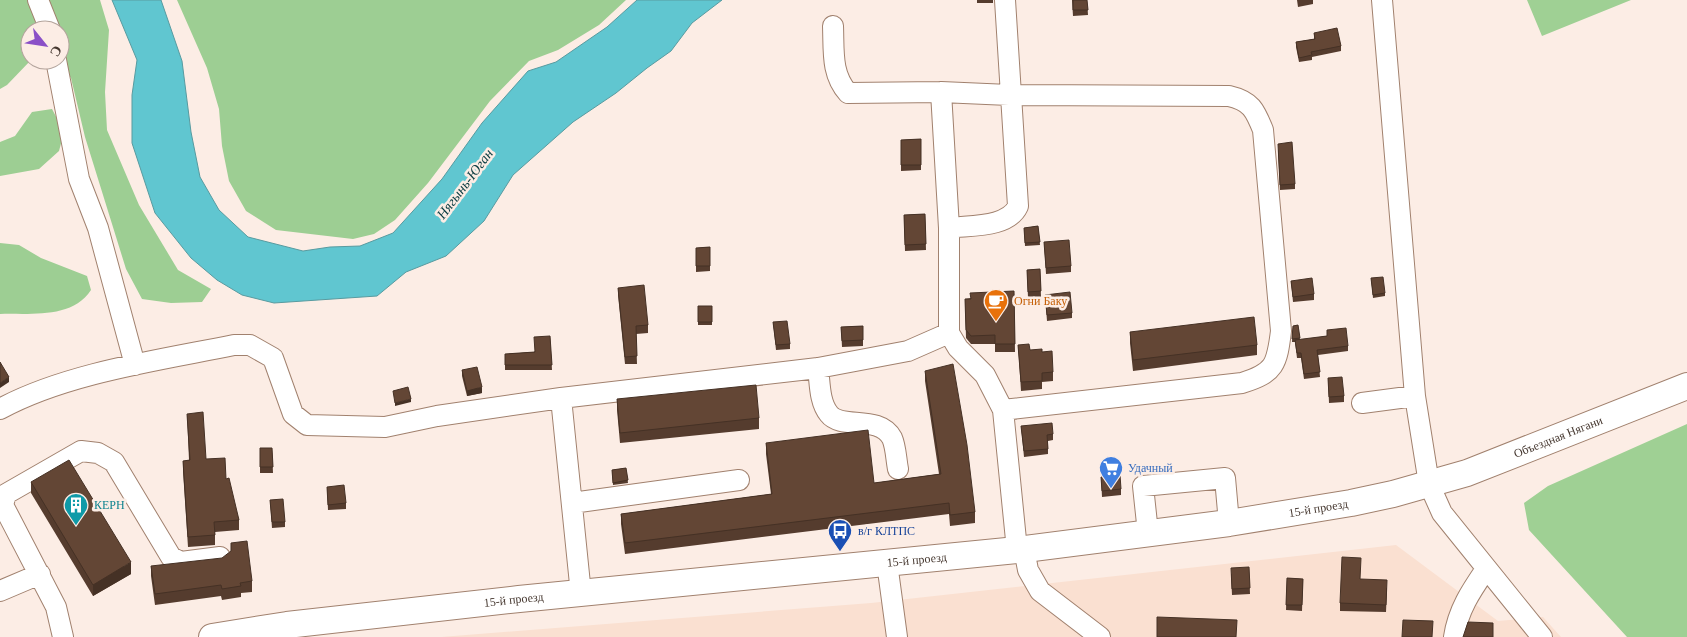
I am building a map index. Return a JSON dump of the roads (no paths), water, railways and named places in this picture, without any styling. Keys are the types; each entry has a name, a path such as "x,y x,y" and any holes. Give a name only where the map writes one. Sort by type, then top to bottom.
{"main road":[{"name":"Объездная Нягани","path":"1429,484 1535,448 1687,386"},
{"name":"15-й проезд","path":"212,637 287,625 1021,549 1229,523 1351,503 1429,484"}],"street":[{"path":"38,0 46,20"},
{"path":"949,228 1004,221 1014,215 1018,206 1009,95 1005,0"},
{"path":"1382,0 1415,396 1429,484 1442,513 1542,637"},
{"path":"833,26 834,59 838,82 848,93 941,92 1009,95 1229,96 1240,99 1255,110 1263,130 1281,332 1278,353 1272,367 1262,377 1242,383 1003,410"},
{"path":"58,70 79,179 98,228 135,365"},
{"path":"941,92 949,228 949,332 958,348 985,375 1003,410 1021,549 1028,570 1040,591 1100,637"},
{"path":"0,409 21,397 51,387 135,365 234,345 250,345 273,358 293,414 307,425 385,427 437,416 561,398 818,368 908,351 949,332"},
{"path":"818,368 823,404 829,415 842,421 856,421 884,429 891,437 898,469"},
{"path":"1362,403 1415,396"},
{"path":"561,398 581,594"},
{"path":"63,637 56,607 3,505 6,494 81,451 98,453 114,462 171,557 181,562 220,557"},
{"path":"1148,533 1143,486 1225,478 1229,523"},
{"path":"572,503 739,480"},
{"path":"887,563 897,637"},
{"path":"1454,637 1456,622 1464,601 1486,569"},
{"path":"0,591 40,574"}],"water":[{"name":"Нягынь-Юган","path":"112,0 161,0 182,61 191,132 200,177 219,210 248,237 303,251 330,247 360,246 393,233 442,179 482,123 528,71 556,62 607,27 637,0 722,0 692,23 671,51 616,93 573,122 513,175 484,221 446,256 406,272 377,296 274,303 242,295 217,280 191,258 155,213 132,143 132,95 137,60"}],"place":[{"name":"Огни Баку","path":"996,322"},
{"name":"Удачный","path":"1111,489"},
{"name":"КЕРН","path":"76,526"},
{"name":"в/г КЛТПС","path":"840,552"}]}
